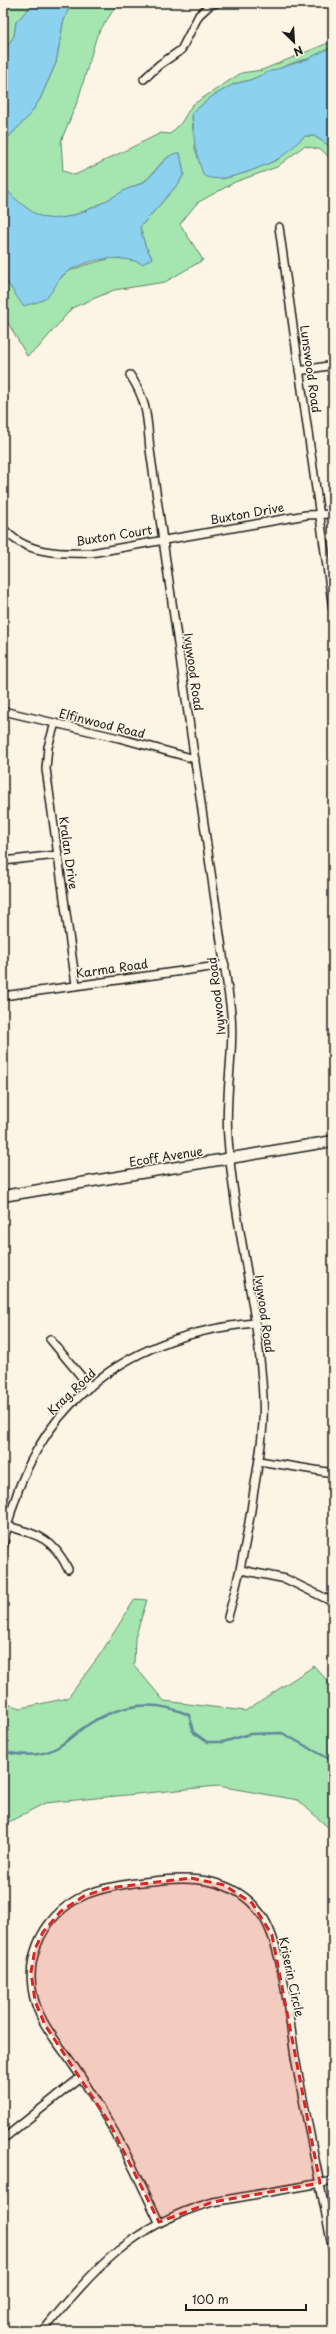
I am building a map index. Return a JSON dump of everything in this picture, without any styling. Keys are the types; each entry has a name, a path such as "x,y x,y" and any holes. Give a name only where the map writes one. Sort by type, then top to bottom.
{"street":[{"path":"144,79 159,65 181,50 199,15 210,6 217,3"},
{"name":"Lunswood Road","path":"279,227 333,609"},
{"path":"299,371 333,365"},
{"name":"Ivywood Road","path":"130,375 139,389 146,407 150,450 225,965 233,1028 227,1114 230,1160 254,1323 263,1399 258,1461 241,1570 228,1618"},
{"name":"Buxton Drive","path":"164,539 320,514 333,514"},
{"name":"Buxton Court","path":"3,528 11,537 31,548 73,554 91,553 164,539"},
{"name":"Elfinwood Road","path":"3,711 119,738 161,752 195,759"},
{"name":"Kralan Drive","path":"55,723 48,747 46,769 76,985"},
{"path":"3,861 57,854"},
{"name":"Karma Road","path":"3,996 225,965"},
{"name":"Ecoff Avenue","path":"3,1196 230,1160 333,1141"},
{"name":"Krag Road","path":"3,1548 16,1492 34,1453 56,1420 90,1387 125,1363 167,1342 208,1330 254,1323"},
{"path":"50,1339 90,1387"},
{"path":"258,1461 333,1473"},
{"path":"7,1526 33,1534 50,1542 61,1554 68,1569"},
{"path":"241,1570 286,1579 333,1602"},
{"name":"Kriserin Circle","path":"159,2222 109,2122 81,2077 45,2025 35,2001 31,1980 32,1959 43,1932 72,1902 84,1896 108,1888 149,1881 191,1878 224,1885 240,1893 252,1903 261,1914 272,1935 285,1996 333,2252"},
{"path":"3,2139 81,2077"},
{"path":"43,2331 74,2294 106,2260 136,2236 159,2222 194,2207 213,2202 333,2181"}],"highlighted area":[{"path":"191,1878 224,1885 252,1903 272,1935 320,2183 213,2202 159,2222 109,2122 45,2025 35,2001 31,1972 35,1949 43,1932 61,1911 84,1896 108,1888"}],"green space":[{"path":"3,3 34,3 16,22 14,36 3,53"},
{"path":"71,3 118,3 97,35 78,100 61,141 63,171 75,175 161,133 170,134 181,123 192,105 241,73 262,70 333,41 333,46 308,59 298,61 250,80 234,84 212,97 192,113 193,133 222,179 245,173 277,160 305,136 314,136 331,146 333,162 322,150 304,146 277,167 235,182 197,203 180,224 203,260 165,282 114,290 72,308 39,347 27,356 3,314 3,276 18,297 48,296 56,283 67,272 85,265 116,257 136,261 152,258 145,245 140,227 179,183 184,174 180,153 174,154 164,160 141,183 78,214 56,219 46,218 34,214 16,200 3,185 3,143 29,116 40,99 56,63 63,23"},
{"path":"135,1599 147,1600 135,1638 134,1665 164,1701 245,1711 314,1666 333,1687 333,1832 298,1800 218,1786 45,1803 3,1825 3,1703 21,1708 68,1698 101,1653"}],"water":[{"path":"34,3 71,3 63,23 56,63 40,99 29,116 3,143 3,53 14,36 16,22"},
{"path":"333,46 333,148 314,136 305,136 280,158 250,171 239,175 218,178 210,178 203,175 195,148 192,113 211,97 234,84 250,80 268,72 308,59"},
{"path":"176,153 180,153 184,174 179,183 140,227 145,245 152,258 143,264 114,258 85,263 64,274 46,298 23,306 3,276 3,185 11,195 35,214 47,218 67,217 99,205 127,189 144,182 167,158"}],"waterway":[{"path":"3,1751 30,1755 50,1751 63,1744 83,1728 108,1714 134,1706 148,1706 175,1710 189,1715 193,1732 207,1742 223,1742 250,1734 282,1733 333,1761"}]}
